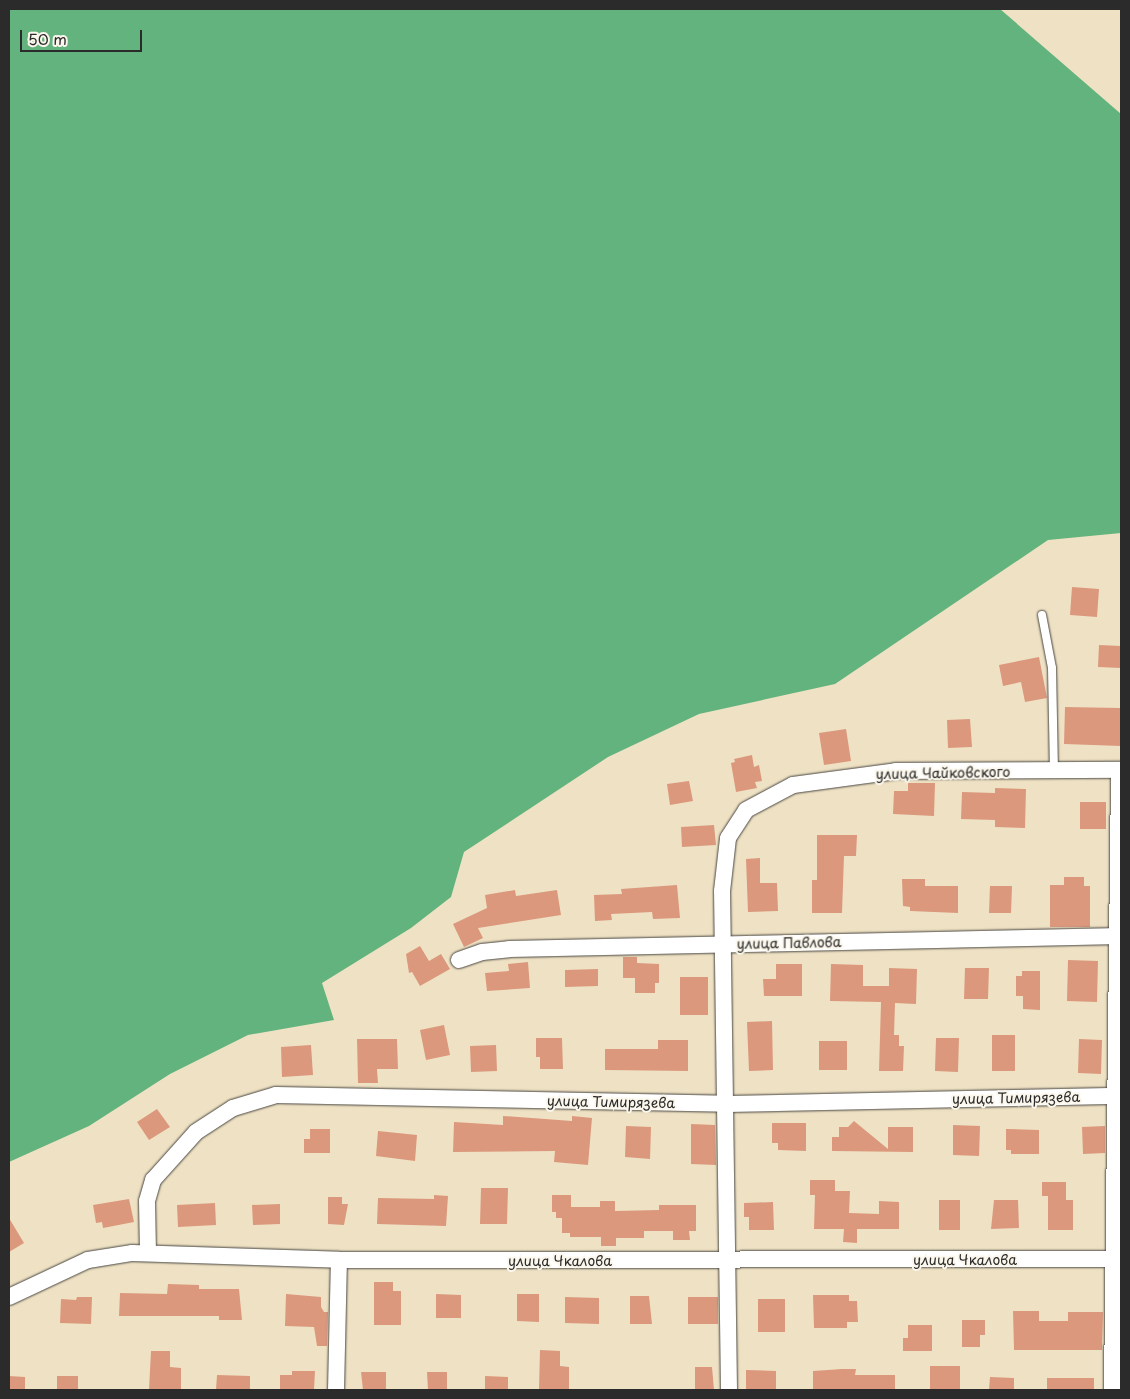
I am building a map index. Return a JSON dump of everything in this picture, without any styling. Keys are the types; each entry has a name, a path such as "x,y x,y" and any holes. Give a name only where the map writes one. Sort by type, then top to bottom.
{"street":[{"name":"улица Чайковского","path":"724,944 722,891 728,838 746,810 792,786 896,771 1054,772 1120,770"},
{"path":"1112,1390 1117,1259 1120,770"},
{"name":"улица Павлова","path":"458,960 482,952 508,949 1119,936"},
{"path":"724,944 729,1390"},
{"name":"улица Тимирязева","path":"148,1253 147,1201 153,1180 196,1132 232,1108 276,1095 727,1104 1118,1096"},
{"name":"улица Чкалова","path":"9,1297 88,1260 148,1253 339,1260 729,1262 1117,1259"},
{"path":"336,1390 339,1260"}],"lane":[{"path":"1042,615 1052,668 1054,772"}],"green space":[{"path":"9,9 1000,9 1121,114 1121,533 1048,540 835,684 699,714 608,757 464,852 451,897 411,928 322,983 334,1020 248,1035 170,1074 89,1126 9,1162"}],"building":[{"path":"1072,587 1099,589 1097,617 1070,615"},
{"path":"1099,645 1121,646 1121,668 1098,667"},
{"path":"1039,657 1047,698 1025,702 1021,682 1003,686 999,665"},
{"path":"1065,707 1121,708 1121,746 1064,744"},
{"path":"970,719 972,747 948,748 947,720"},
{"path":"846,729 851,761 824,765 819,733"},
{"path":"752,755 754,767 759,765 762,781 755,782 757,788 736,792 731,763 735,762 734,759"},
{"path":"689,781 693,801 670,805 667,784"},
{"path":"908,783 935,783 934,816 893,814 894,791 908,791"},
{"path":"995,788 1026,789 1025,828 995,827 995,820 961,819 962,792 995,793"},
{"path":"1080,802 1106,802 1106,829 1080,829"},
{"path":"714,825 716,845 682,847 681,827"},
{"path":"817,835 857,835 856,856 844,856 842,913 812,913 812,880 817,880"},
{"path":"760,858 760,883 777,883 778,911 748,912 746,859"},
{"path":"1064,877 1084,877 1084,886 1090,886 1090,927 1050,927 1050,885 1064,885"},
{"path":"902,879 925,879 925,886 958,886 958,913 910,911 910,907 903,906"},
{"path":"677,885 680,918 653,919 652,912 611,914 612,920 595,921 594,895 622,894 621,889"},
{"path":"990,886 1012,886 1011,913 989,913"},
{"path":"515,890 516,896 557,890 561,915 478,928 483,938 464,947 453,924 487,908 485,895"},
{"path":"420,946 429,961 441,954 450,969 420,986 412,972 409,973 406,954"},
{"path":"623,957 637,957 637,963 659,964 659,983 655,983 655,993 635,993 635,978 623,978"},
{"path":"1068,960 1098,961 1097,1002 1067,1001"},
{"path":"528,962 530,988 487,991 485,973 509,971 508,964"},
{"path":"776,964 802,964 802,996 764,996 763,979 776,979"},
{"path":"831,964 863,965 863,986 889,986 889,968 917,969 916,1004 895,1003 894,1035 899,1035 899,1046 904,1046 903,1071 879,1071 881,1002 830,1001"},
{"path":"965,968 989,968 988,999 964,999"},
{"path":"598,969 598,986 565,987 565,970"},
{"path":"1022,971 1040,971 1040,1010 1023,1009 1023,996 1016,996 1016,976 1022,976"},
{"path":"680,977 708,977 708,1015 680,1015"},
{"path":"772,1021 773,1070 749,1071 747,1022"},
{"path":"444,1025 450,1055 426,1060 420,1030"},
{"path":"992,1035 1015,1035 1015,1071 992,1071"},
{"path":"536,1038 562,1038 563,1069 540,1069 540,1057 536,1057"},
{"path":"936,1038 959,1038 958,1072 935,1071"},
{"path":"357,1039 397,1039 398,1069 377,1069 378,1083 358,1083"},
{"path":"1079,1039 1102,1040 1101,1074 1078,1073"},
{"path":"658,1040 688,1040 688,1071 605,1070 605,1049 658,1049"},
{"path":"819,1041 847,1041 847,1070 819,1070"},
{"path":"311,1045 313,1075 282,1077 281,1047"},
{"path":"496,1045 497,1071 471,1072 470,1046"},
{"path":"157,1109 170,1127 149,1140 137,1122"},
{"path":"503,1116 572,1121 572,1116 592,1118 588,1165 554,1162 555,1151 453,1152 454,1122 503,1125"},
{"path":"854,1121 888,1149 888,1127 913,1127 913,1152 832,1151 832,1137 839,1137 839,1127 848,1127"},
{"path":"772,1123 806,1123 806,1151 778,1150 778,1143 772,1143"},
{"path":"691,1124 715,1125 716,1165 691,1164"},
{"path":"953,1125 980,1126 979,1156 953,1155"},
{"path":"626,1126 651,1127 650,1159 625,1157"},
{"path":"1105,1126 1105,1153 1083,1154 1082,1127"},
{"path":"310,1129 330,1129 330,1153 304,1153 304,1139 310,1139"},
{"path":"1006,1129 1039,1130 1039,1154 1011,1154 1011,1150 1006,1150"},
{"path":"378,1131 417,1135 415,1161 376,1156"},
{"path":"810,1180 835,1180 835,1191 850,1191 849,1213 879,1214 879,1201 899,1202 899,1229 857,1229 857,1243 843,1242 844,1229 814,1229 815,1195 810,1195"},
{"path":"1042,1182 1066,1182 1066,1200 1073,1200 1073,1230 1048,1230 1048,1196 1042,1196"},
{"path":"481,1188 508,1188 507,1224 480,1224"},
{"path":"434,1195 448,1196 446,1226 377,1224 378,1198 434,1199"},
{"path":"552,1195 571,1195 571,1207 600,1207 600,1201 615,1201 615,1211 659,1210 659,1205 696,1205 696,1231 689,1231 690,1240 673,1240 673,1231 644,1231 644,1238 616,1238 616,1246 601,1246 601,1237 570,1237 570,1233 562,1233 562,1218 556,1218 556,1212 552,1212"},
{"path":"328,1197 342,1197 342,1204 348,1204 344,1225 328,1224"},
{"path":"129,1199 134,1222 103,1228 102,1222 96,1223 93,1205"},
{"path":"939,1200 960,1200 960,1230 939,1230"},
{"path":"994,1200 1018,1200 1019,1228 991,1229"},
{"path":"773,1202 774,1230 749,1230 749,1217 744,1217 744,1203"},
{"path":"215,1203 216,1225 178,1227 177,1205"},
{"path":"280,1204 280,1224 253,1225 252,1205"},
{"path":"9,1218 24,1243 9,1252"},
{"path":"374,1282 393,1282 393,1291 401,1291 401,1325 374,1325"},
{"path":"168,1284 199,1285 199,1289 239,1289 242,1320 219,1320 219,1316 119,1316 120,1293 167,1294"},
{"path":"286,1294 321,1297 321,1307 324,1312 328,1312 327,1346 317,1346 314,1327 285,1326"},
{"path":"436,1294 461,1295 461,1318 436,1318"},
{"path":"517,1294 539,1294 539,1322 517,1321"},
{"path":"813,1295 849,1295 849,1301 857,1301 858,1322 847,1322 847,1328 814,1328"},
{"path":"630,1296 649,1296 652,1324 630,1324"},
{"path":"77,1297 92,1297 91,1324 60,1323 61,1299 76,1300"},
{"path":"565,1297 599,1298 599,1324 565,1323"},
{"path":"688,1297 718,1297 718,1324 688,1324"},
{"path":"758,1299 785,1299 785,1332 758,1332"},
{"path":"1013,1311 1039,1311 1039,1321 1068,1321 1068,1312 1103,1312 1102,1350 1014,1350"},
{"path":"962,1320 985,1320 985,1335 980,1335 980,1347 962,1347"},
{"path":"908,1325 932,1325 932,1351 903,1351 903,1338 908,1338"},
{"path":"540,1350 560,1351 560,1366 569,1367 569,1390 539,1390"},
{"path":"151,1351 170,1351 170,1367 181,1368 181,1390 149,1390"},
{"path":"930,1366 960,1366 960,1390 930,1390"},
{"path":"695,1367 712,1367 714,1390 695,1390"},
{"path":"856,1369 855,1375 895,1375 895,1390 813,1390 813,1371"},
{"path":"746,1370 776,1371 776,1390 746,1390"},
{"path":"292,1371 315,1371 314,1390 280,1390 280,1375 292,1375"},
{"path":"361,1372 386,1372 386,1390 363,1390"},
{"path":"427,1372 447,1372 447,1390 428,1390"},
{"path":"217,1375 250,1376 250,1390 216,1390"},
{"path":"9,1376 25,1377 25,1390 9,1390"},
{"path":"57,1376 78,1376 78,1390 57,1390"},
{"path":"485,1376 508,1377 508,1390 485,1390"},
{"path":"990,1377 1014,1378 1014,1390 989,1390"},
{"path":"1047,1378 1094,1378 1094,1390 1047,1390"}]}
